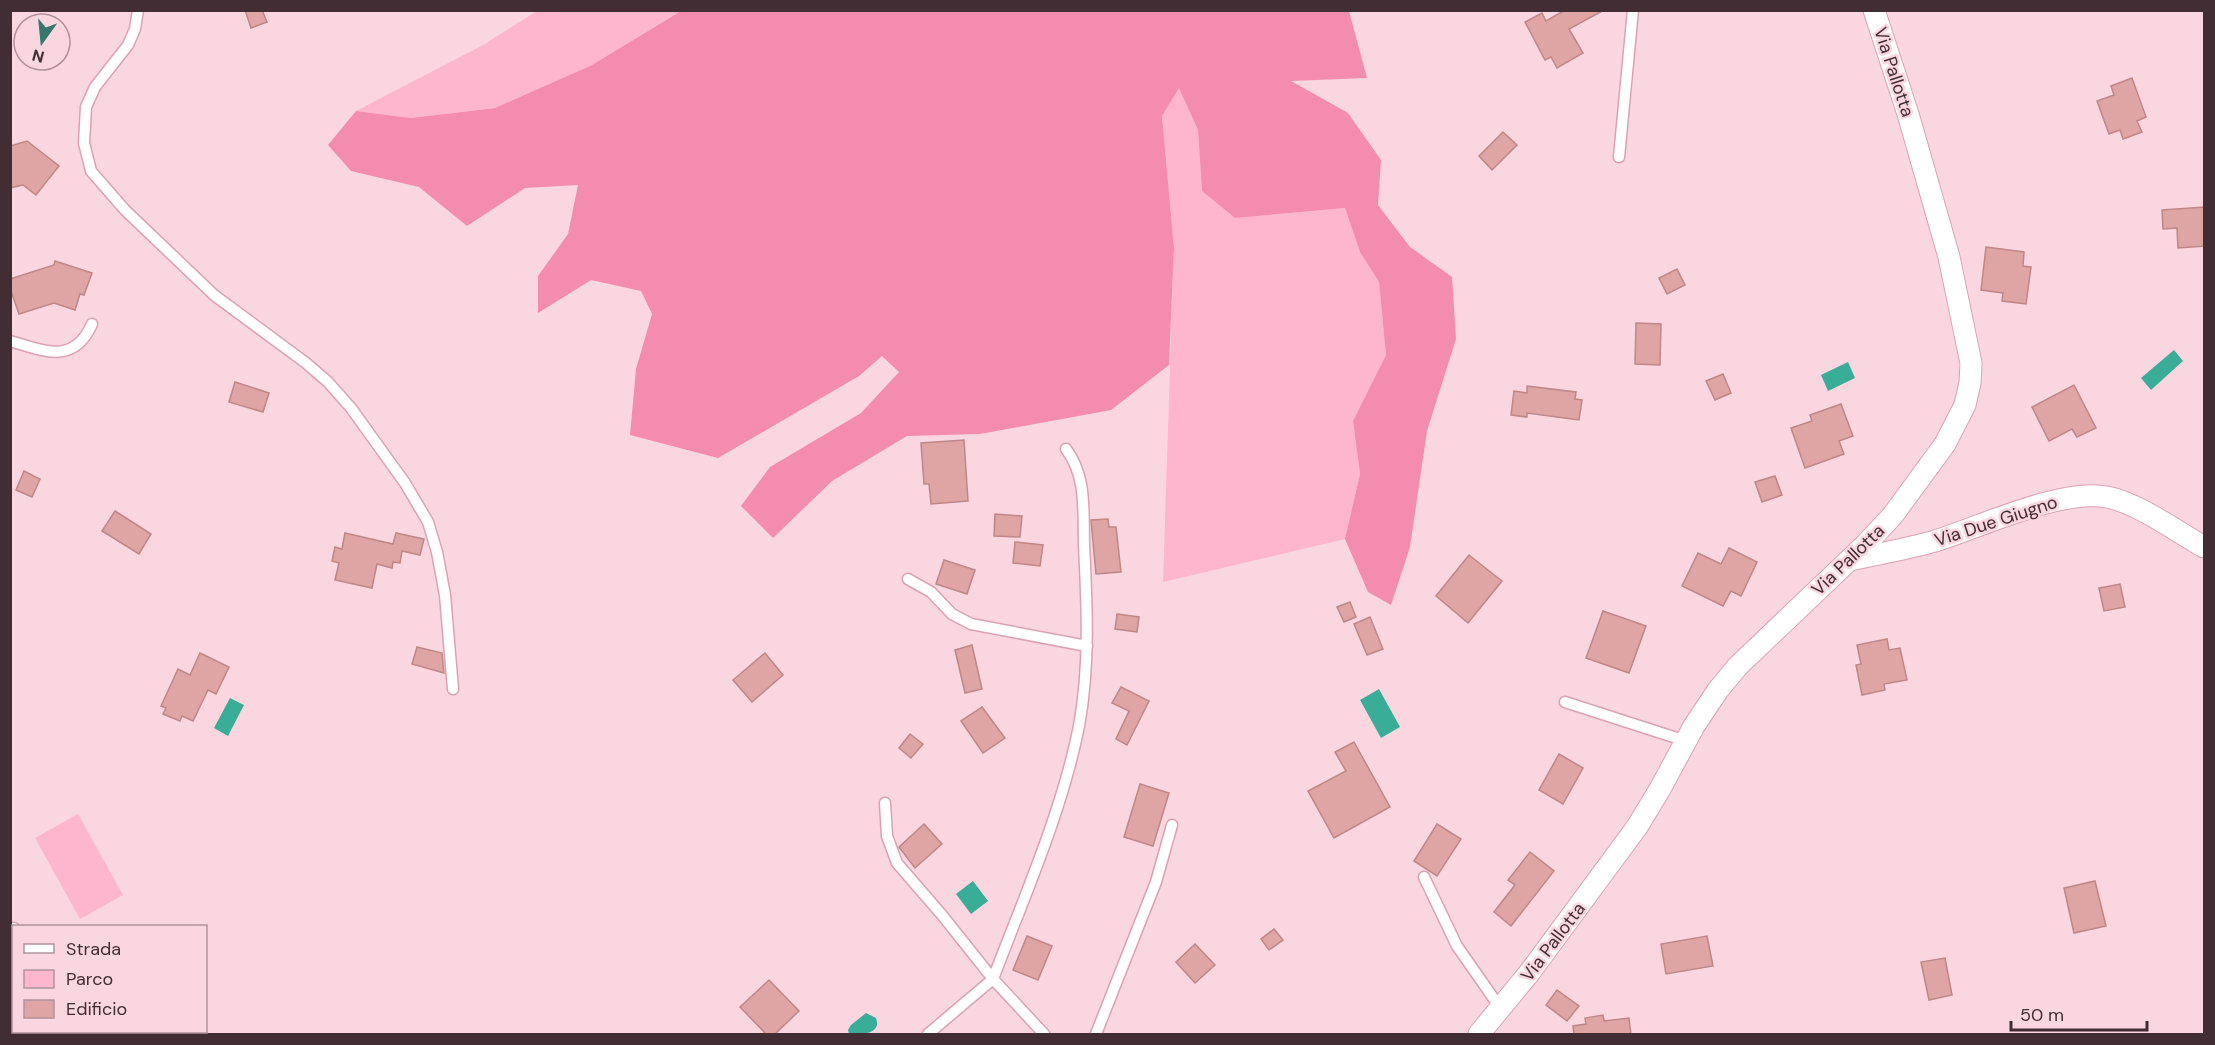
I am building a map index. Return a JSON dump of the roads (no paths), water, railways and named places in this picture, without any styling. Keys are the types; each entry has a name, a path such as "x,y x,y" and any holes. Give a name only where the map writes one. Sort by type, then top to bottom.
{"street":[{"name":"Via Pallotta","path":"1479,1035 1637,827 1706,706 1731,674 1902,506 1945,444 1967,398 1971,369 1949,256 1908,114 1874,10"},
{"name":"Via Due Giugno","path":"1849,560 1921,545 2034,507 2092,496 2109,497 2130,505 2205,547"}],"lane":[{"path":"138,10 135,29 128,45 95,87 86,107 84,143 91,171 125,210 214,295 328,382 351,408 405,483 428,522 437,552 445,595 453,689"},
{"path":"1619,157 1633,10"},
{"path":"10,341 59,352 79,344 92,324"},
{"path":"928,1035 993,979 1070,766 1082,705 1087,646 1087,603 1081,479 1074,460 1066,449"},
{"path":"908,579 931,592 952,614 971,624 1087,646"},
{"path":"1565,702 1686,741"},
{"path":"885,803 886,836 897,863 993,979 1044,1035"},
{"path":"1096,1035 1160,871 1172,825"},
{"path":"1424,877 1457,946 1501,1009"}]}
